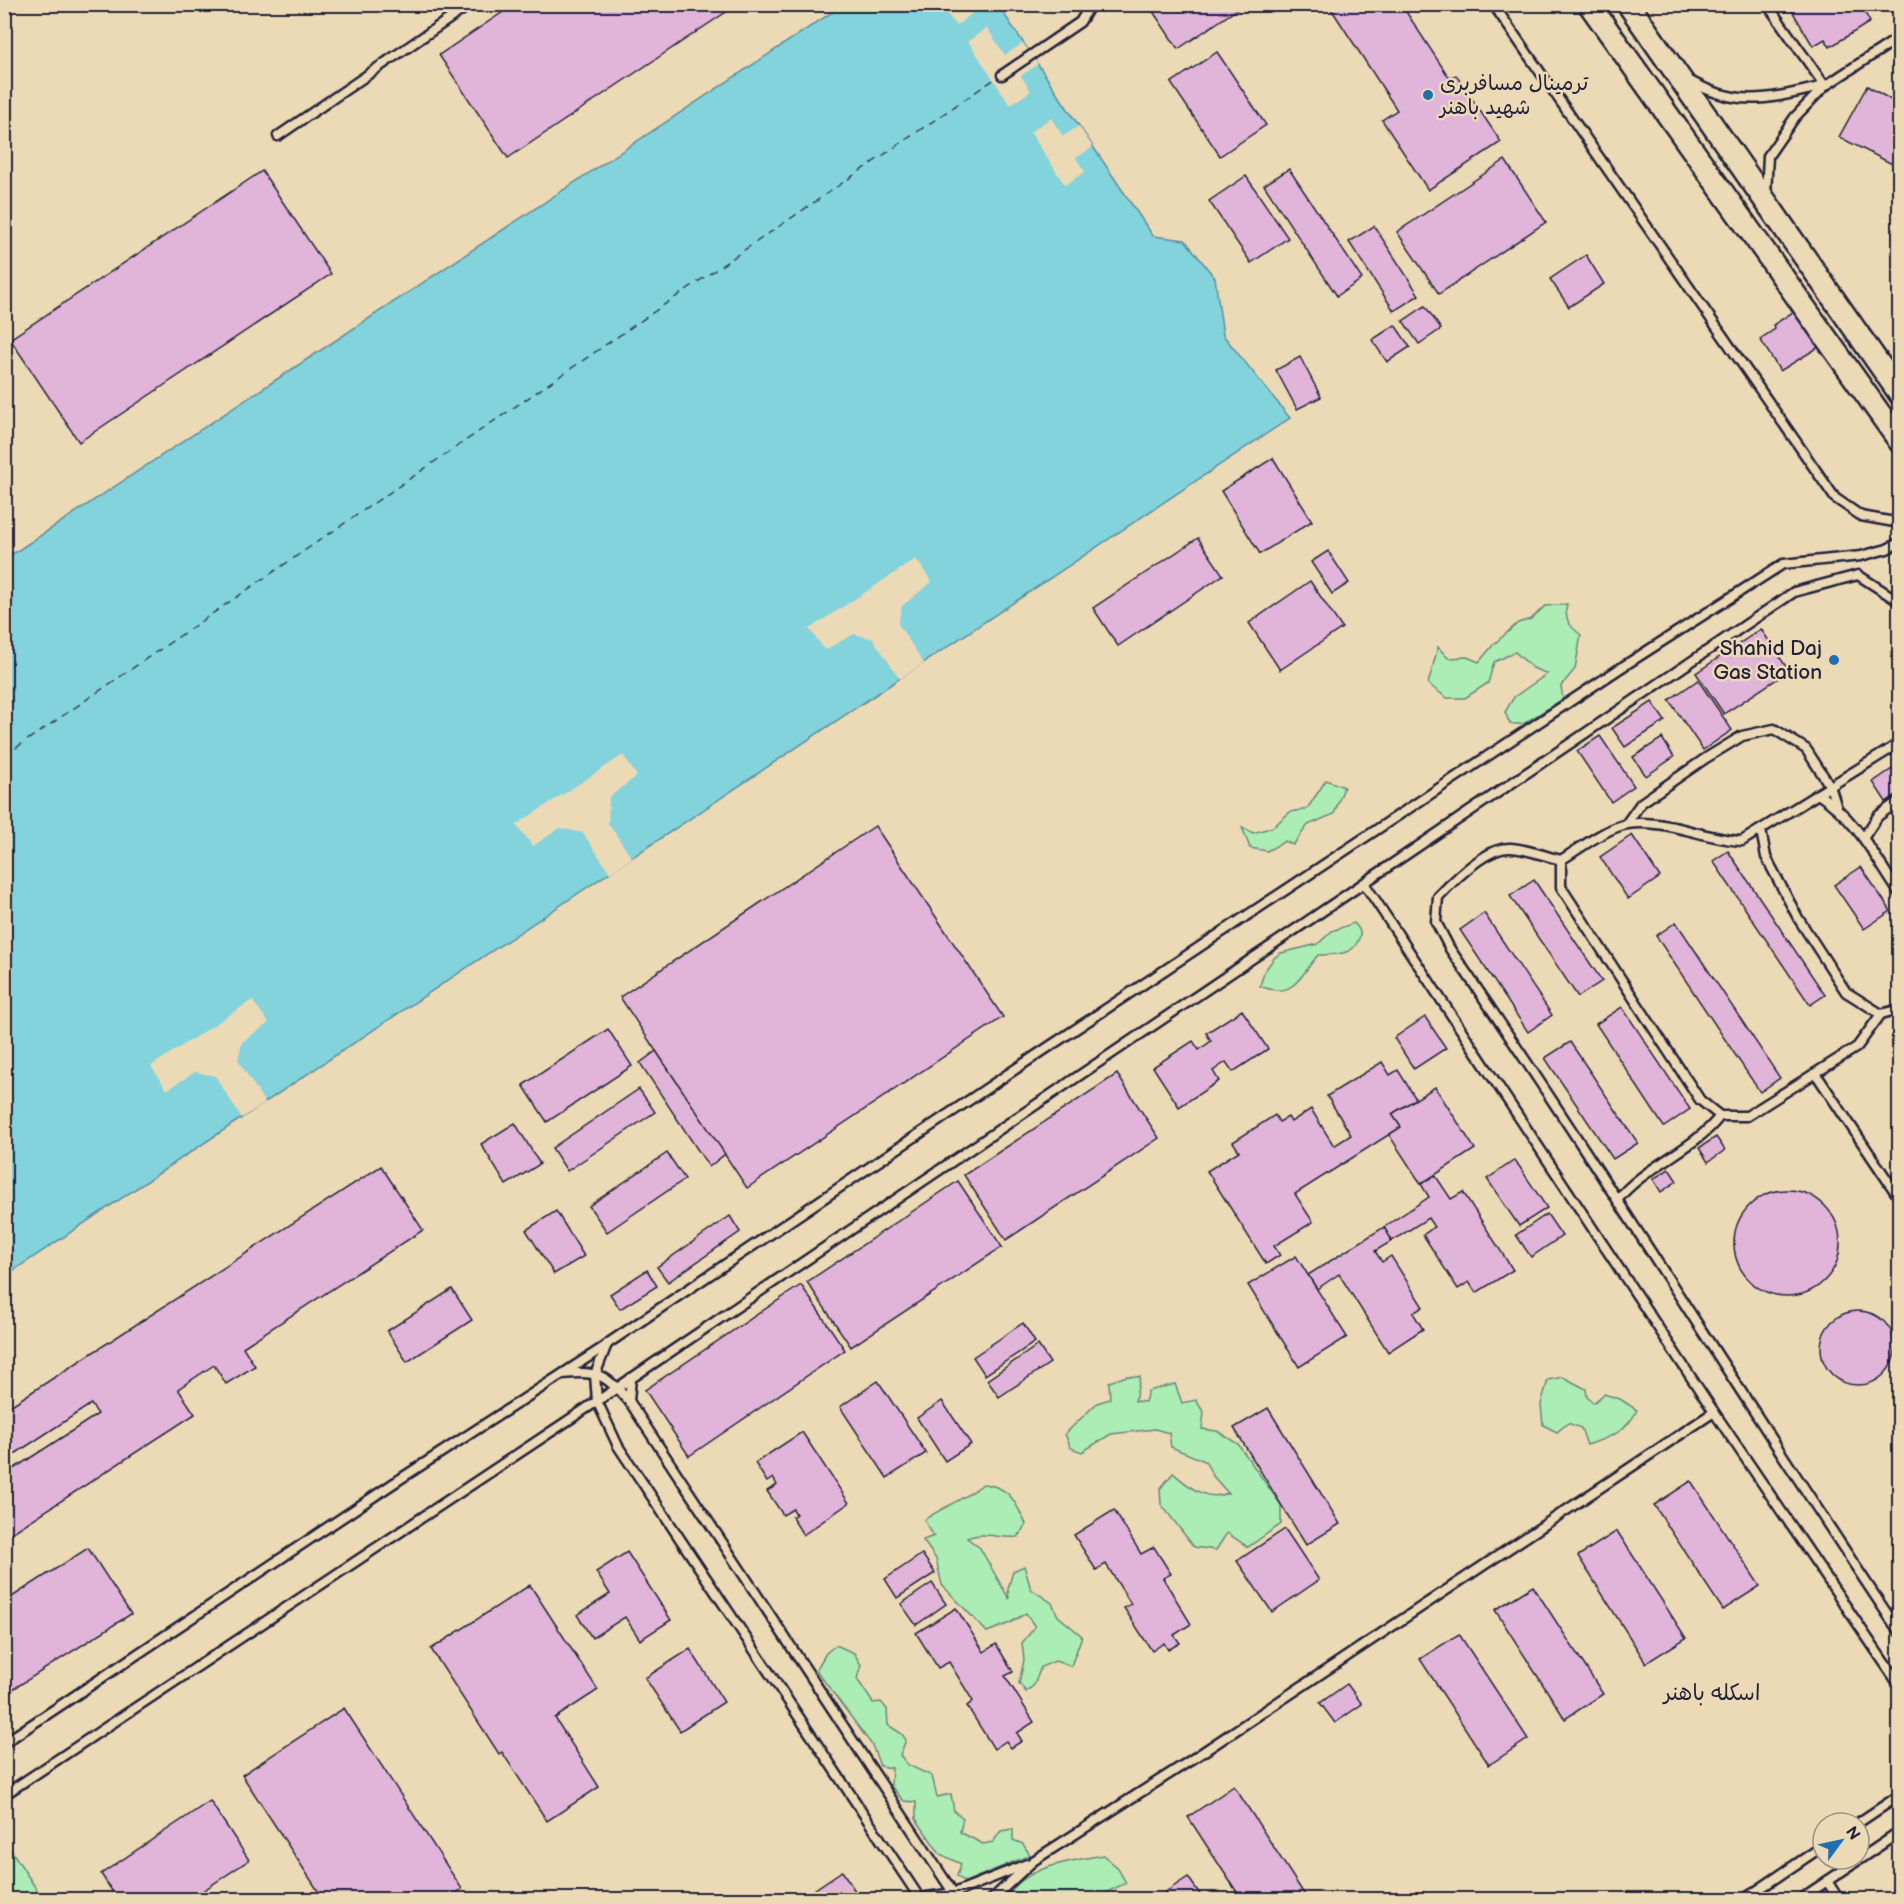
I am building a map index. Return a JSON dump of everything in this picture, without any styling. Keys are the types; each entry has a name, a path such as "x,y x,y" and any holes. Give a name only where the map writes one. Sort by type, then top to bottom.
{"street":[{"path":"1589,4 1899,442"},
{"path":"1628,4 1899,394"}],"lane":[{"path":"278,136 471,4"},
{"path":"1002,75 1080,22 1088,9 1087,4"},
{"path":"1493,4 1834,498 1862,516 1899,524"},
{"path":"1767,4 1825,86"},
{"path":"1765,200 1768,156 1795,117 1825,86 1899,37"},
{"path":"1678,75 1709,92 1758,101 1825,86"},
{"path":"4,1743 607,1344 1029,1060 1619,669 1783,564 1861,556 1887,549 1899,542"},
{"path":"4,1795 617,1388 1364,883 1639,694 1794,592 1858,575 1899,602"},
{"path":"1626,824 1641,803 1706,758 1742,736 1774,729 1806,749 1830,786 1836,805"},
{"path":"1899,743 1742,841 1721,840 1656,824 1626,824 1596,838 1562,861 1509,847 1485,856 1460,875 1438,897 1436,922 1450,949 1618,1199 1728,1374 1899,1633"},
{"path":"1818,794 1836,805 1864,837 1899,894"},
{"path":"1864,837 1878,816 1899,800"},
{"path":"1761,830 1766,857 1804,927 1846,992 1881,1014"},
{"path":"1562,861 1561,887 1700,1100 1720,1116 1747,1116 1857,1047 1881,1014 1899,1009"},
{"path":"1364,883 1714,1412 1899,1686"},
{"path":"1816,1074 1899,1199"},
{"path":"1618,1199 1629,1185 1708,1131 1720,1116"},
{"path":"607,1344 595,1375 597,1401 618,1446 920,1899 956,1896 1033,1861 1188,1762 1714,1412"},
{"path":"560,1375 587,1371 611,1381 629,1401 956,1896"},
{"path":"629,1401 631,1378"},
{"path":"1871,1814 1899,1795"},
{"path":"1799,1899 1899,1832"},
{"path":"1743,1899 1811,1854"},
{"path":"991,1899 1033,1861"},
{"path":"1827,1881 1839,1899"}],"green space":[{"path":"1567,604 1568,622 1581,635 1575,669 1561,686 1563,699 1523,724 1510,724 1505,712 1514,697 1547,674 1533,668 1515,652 1494,662 1488,683 1465,698 1447,698 1428,684 1438,647 1448,658 1467,657 1479,662 1493,645 1518,623 1531,619 1545,606"},
{"path":"1326,780 1344,787 1334,814 1308,825 1293,845 1285,841 1267,851 1250,848 1242,827 1253,833 1273,827 1290,812 1307,809"},
{"path":"1354,923 1359,929 1360,936 1355,946 1347,952 1318,955 1295,984 1288,988 1271,990 1260,986 1264,972 1274,958 1281,953 1318,944 1332,931"},
{"path":"1127,1376 1140,1377 1135,1401 1145,1402 1148,1391 1175,1384 1182,1403 1196,1400 1204,1413 1202,1429 1217,1431 1238,1444 1281,1505 1281,1524 1248,1547 1227,1533 1216,1550 1194,1547 1161,1504 1160,1489 1173,1473 1198,1492 1212,1496 1228,1493 1213,1476 1205,1461 1171,1447 1169,1433 1155,1429 1111,1434 1082,1452 1071,1448 1065,1434 1097,1403 1110,1399 1109,1382"},
{"path":"1563,1377 1586,1389 1587,1397 1593,1403 1604,1394 1620,1399 1637,1410 1623,1429 1587,1445 1581,1428 1568,1423 1557,1432 1543,1425 1541,1404 1548,1380"},
{"path":"983,1484 1000,1488 1006,1492 1015,1502 1026,1524 1018,1537 979,1535 967,1538 980,1548 1009,1599 1008,1589 1013,1571 1024,1566 1031,1589 1052,1603 1058,1616 1082,1636 1071,1666 1055,1661 1041,1667 1034,1685 1026,1692 1019,1683 1024,1660 1022,1643 1035,1627 1026,1613 1010,1623 987,1632 942,1585 936,1559 923,1540 934,1536 924,1520"},
{"path":"836,1645 854,1653 861,1665 857,1679 873,1703 881,1702 887,1709 888,1725 902,1734 906,1740 900,1755 908,1765 932,1776 937,1797 951,1794 954,1811 963,1818 960,1832 983,1844 993,1842 1001,1831 1013,1829 1013,1840 1023,1844 1030,1855 965,1882 957,1876 961,1864 940,1854 916,1819 916,1802 904,1801 891,1786 892,1768 880,1766 872,1745 816,1670 826,1653"},
{"path":"5,1841 43,1899 5,1899"},
{"path":"1103,1855 1117,1867 1126,1883 1105,1893 1102,1899 1058,1899 1047,1895 1041,1899 1006,1899 1014,1888 1035,1872 1062,1863"}],"water":[{"path":"843,5 998,5 1153,236 1185,240 1215,278 1223,335 1290,418 5,1276 5,559"}],"pier":[{"path":"941,5 975,5 978,9 956,26"},
{"path":"987,28 1005,55 1023,43 1038,64 1021,76 1031,91 1010,105 968,41"},
{"path":"1051,118 1063,136 1079,126 1093,147 1076,158 1085,172 1065,185 1030,132"},
{"path":"916,559 932,582 902,606 898,624 924,663 900,679 873,639 854,634 825,650 809,629"},
{"path":"623,755 637,776 609,797 608,823 632,858 610,873 583,833 560,828 533,846 516,825"},
{"path":"252,1000 269,1023 242,1042 238,1060 265,1103 242,1118 215,1076 195,1072 167,1090 151,1066"}],"building":[{"path":"515,4 738,4 508,158 439,55"},
{"path":"1148,4 1245,4 1178,49"},
{"name":"ترمینال مسافربری شهید باهنر","path":"1328,4 1401,4 1450,79 1456,75 1501,142 1428,190 1382,120 1397,110"},
{"path":"1788,4 1874,5 1864,11 1870,22 1830,47 1825,39 1813,46"},
{"path":"1217,52 1266,125 1220,156 1171,83"},
{"path":"1867,86 1900,105 1900,168 1839,137"},
{"path":"1505,160 1546,222 1439,294 1397,232"},
{"path":"1289,169 1362,279 1337,296 1264,185"},
{"path":"262,171 331,274 79,442 10,339"},
{"path":"1246,176 1288,238 1251,263 1209,201"},
{"path":"1374,226 1419,295 1394,311 1349,242"},
{"path":"1586,255 1604,284 1569,307 1550,279"},
{"path":"1425,306 1441,329 1419,344 1403,321"},
{"path":"1796,310 1819,347 1780,371 1760,339 1775,329 1773,325"},
{"path":"1395,325 1410,347 1387,362 1372,340"},
{"path":"1300,357 1321,397 1297,409 1276,370"},
{"path":"1273,458 1312,521 1260,554 1221,491"},
{"path":"1198,538 1223,575 1118,646 1093,608"},
{"path":"1328,551 1349,583 1332,594 1311,562"},
{"path":"1310,581 1342,628 1280,670 1249,623"},
{"path":"1761,629 1789,671 1724,714 1696,673"},
{"path":"1698,680 1732,730 1703,750 1669,700"},
{"path":"1652,702 1665,721 1625,747 1612,728"},
{"path":"1600,736 1634,786 1611,802 1577,751"},
{"path":"1662,738 1674,757 1646,776 1633,757"},
{"path":"1895,767 1900,773 1900,792 1886,802 1873,782"},
{"path":"875,826 1003,1017 747,1188 620,997"},
{"path":"1632,835 1660,877 1628,899 1600,857"},
{"path":"1728,851 1825,995 1810,1005 1713,861"},
{"path":"1861,867 1891,911 1864,929 1834,885"},
{"path":"1534,880 1602,981 1578,997 1510,896"},
{"path":"1484,913 1552,1015 1528,1032 1460,930"},
{"path":"1676,922 1780,1078 1760,1092 1656,936"},
{"path":"1622,1007 1690,1109 1664,1127 1596,1024"},
{"path":"1242,1010 1268,1049 1233,1072 1226,1062 1213,1071 1219,1081 1179,1107 1153,1067 1193,1041 1199,1050 1211,1041 1206,1033"},
{"path":"1425,1017 1446,1048 1414,1069 1394,1038"},
{"path":"608,1029 632,1066 547,1122 523,1085"},
{"path":"1570,1042 1638,1143 1613,1159 1545,1058"},
{"path":"656,1051 725,1154 709,1167 640,1063"},
{"path":"1382,1062 1390,1075 1398,1070 1416,1099 1392,1114 1401,1127 1295,1194 1313,1222 1274,1246 1280,1255 1266,1264 1207,1171 1239,1151 1233,1142 1275,1115 1279,1122 1288,1117 1291,1122 1311,1109 1334,1146 1351,1135 1327,1096"},
{"path":"1117,1074 1159,1138 1006,1240 964,1175"},
{"path":"1435,1087 1475,1149 1421,1184 1389,1135 1401,1127 1392,1114"},
{"path":"639,1089 655,1112 567,1171 552,1148"},
{"path":"515,1123 540,1164 506,1185 481,1144"},
{"path":"1716,1137 1725,1150 1708,1162 1699,1148"},
{"path":"667,1153 685,1179 607,1232 589,1206"},
{"path":"1515,1160 1547,1208 1519,1226 1487,1179"},
{"path":"381,1166 423,1230 243,1347 255,1366 226,1384 214,1365 178,1389 195,1414 4,1538 4,1475 98,1414 91,1404 4,1461 4,1410"},
{"path":"1669,1169 1677,1181 1661,1192 1653,1179"},
{"path":"1435,1175 1451,1199 1463,1192 1513,1270 1476,1293 1469,1282 1458,1289 1423,1235 1434,1227 1428,1218 1392,1241 1384,1227 1429,1197 1421,1184"},
{"path":"958,1181 1002,1247 851,1347 807,1282"},
{"path":"1787,1190 1807,1194 1825,1205 1836,1223 1840,1243 1836,1263 1825,1281 1807,1292 1787,1296 1767,1292 1749,1281 1738,1263 1734,1243 1738,1223 1749,1205 1767,1194"},
{"path":"556,1211 584,1256 554,1274 526,1230"},
{"path":"1547,1214 1562,1236 1531,1257 1516,1235"},
{"path":"730,1216 740,1232 668,1282 657,1267"},
{"path":"1384,1227 1392,1241 1375,1251 1382,1262 1391,1256 1423,1307 1413,1313 1423,1329 1388,1352 1339,1274 1317,1289 1308,1275"},
{"path":"1296,1256 1347,1337 1299,1367 1248,1285"},
{"path":"647,1270 657,1286 620,1309 610,1294"},
{"path":"801,1285 845,1350 689,1456 645,1390"},
{"path":"452,1289 472,1320 407,1362 387,1331"},
{"path":"1858,1311 1872,1314 1884,1322 1892,1334 1895,1348 1892,1362 1884,1374 1872,1382 1858,1385 1844,1382 1832,1374 1824,1362 1821,1348 1824,1334 1832,1322 1844,1314"},
{"path":"1023,1323 1035,1342 985,1375 973,1357"},
{"path":"1038,1345 1050,1363 999,1397 987,1380"},
{"path":"878,1381 926,1453 887,1478 840,1407"},
{"path":"942,1401 971,1444 945,1461 917,1418"},
{"path":"1268,1408 1340,1524 1306,1545 1234,1428"},
{"path":"802,1432 849,1503 803,1535 792,1517 796,1514 793,1509 783,1515 767,1491 777,1485 773,1478 767,1482 755,1463"},
{"path":"1691,1481 1760,1586 1723,1610 1654,1505"},
{"path":"1114,1510 1141,1554 1154,1547 1171,1574 1163,1578 1191,1624 1174,1635 1180,1643 1168,1650 1164,1643 1152,1651 1124,1608 1131,1604 1106,1564 1096,1570 1074,1535"},
{"path":"1285,1529 1319,1580 1272,1612 1237,1561"},
{"path":"1617,1531 1686,1638 1646,1663 1578,1556"},
{"path":"88,1548 131,1614 4,1695 4,1602"},
{"path":"627,1552 671,1620 640,1640 625,1617 592,1638 577,1615 610,1594 596,1572"},
{"path":"922,1554 935,1573 897,1598 885,1579"},
{"path":"932,1583 946,1604 916,1625 901,1604"},
{"path":"530,1585 598,1690 555,1718 599,1787 547,1821 502,1752 499,1754 431,1649"},
{"path":"1533,1586 1603,1694 1565,1719 1495,1610"},
{"path":"956,1608 984,1652 996,1644 1013,1672 1005,1676 1034,1722 1017,1733 1022,1741 1011,1748 1006,1741 994,1749 967,1706 973,1701 949,1662 938,1668 916,1633"},
{"path":"1459,1634 1528,1739 1489,1765 1420,1659"},
{"path":"690,1649 724,1702 680,1731 645,1678"},
{"path":"1347,1684 1362,1704 1335,1723 1320,1703"},
{"path":"344,1708 462,1889 446,1900 324,1900 242,1775"},
{"path":"1234,1786 1308,1900 1242,1900 1188,1817"},
{"path":"210,1801 249,1860 189,1900 118,1900 101,1874"},
{"path":"842,1871 861,1900 799,1900"},
{"path":"1188,1877 1204,1900 1159,1900 1158,1897"}],"ferry route":[{"path":"4,756 999,76"}],"place":[{"name":"ترمینال مسافربری شهید باهنر","path":"1428,95"},
{"name":"Shahid Daj Gas Station","path":"1834,660"}],"district":[{"name":"اسکله باهنر","path":"1712,1692"}]}
